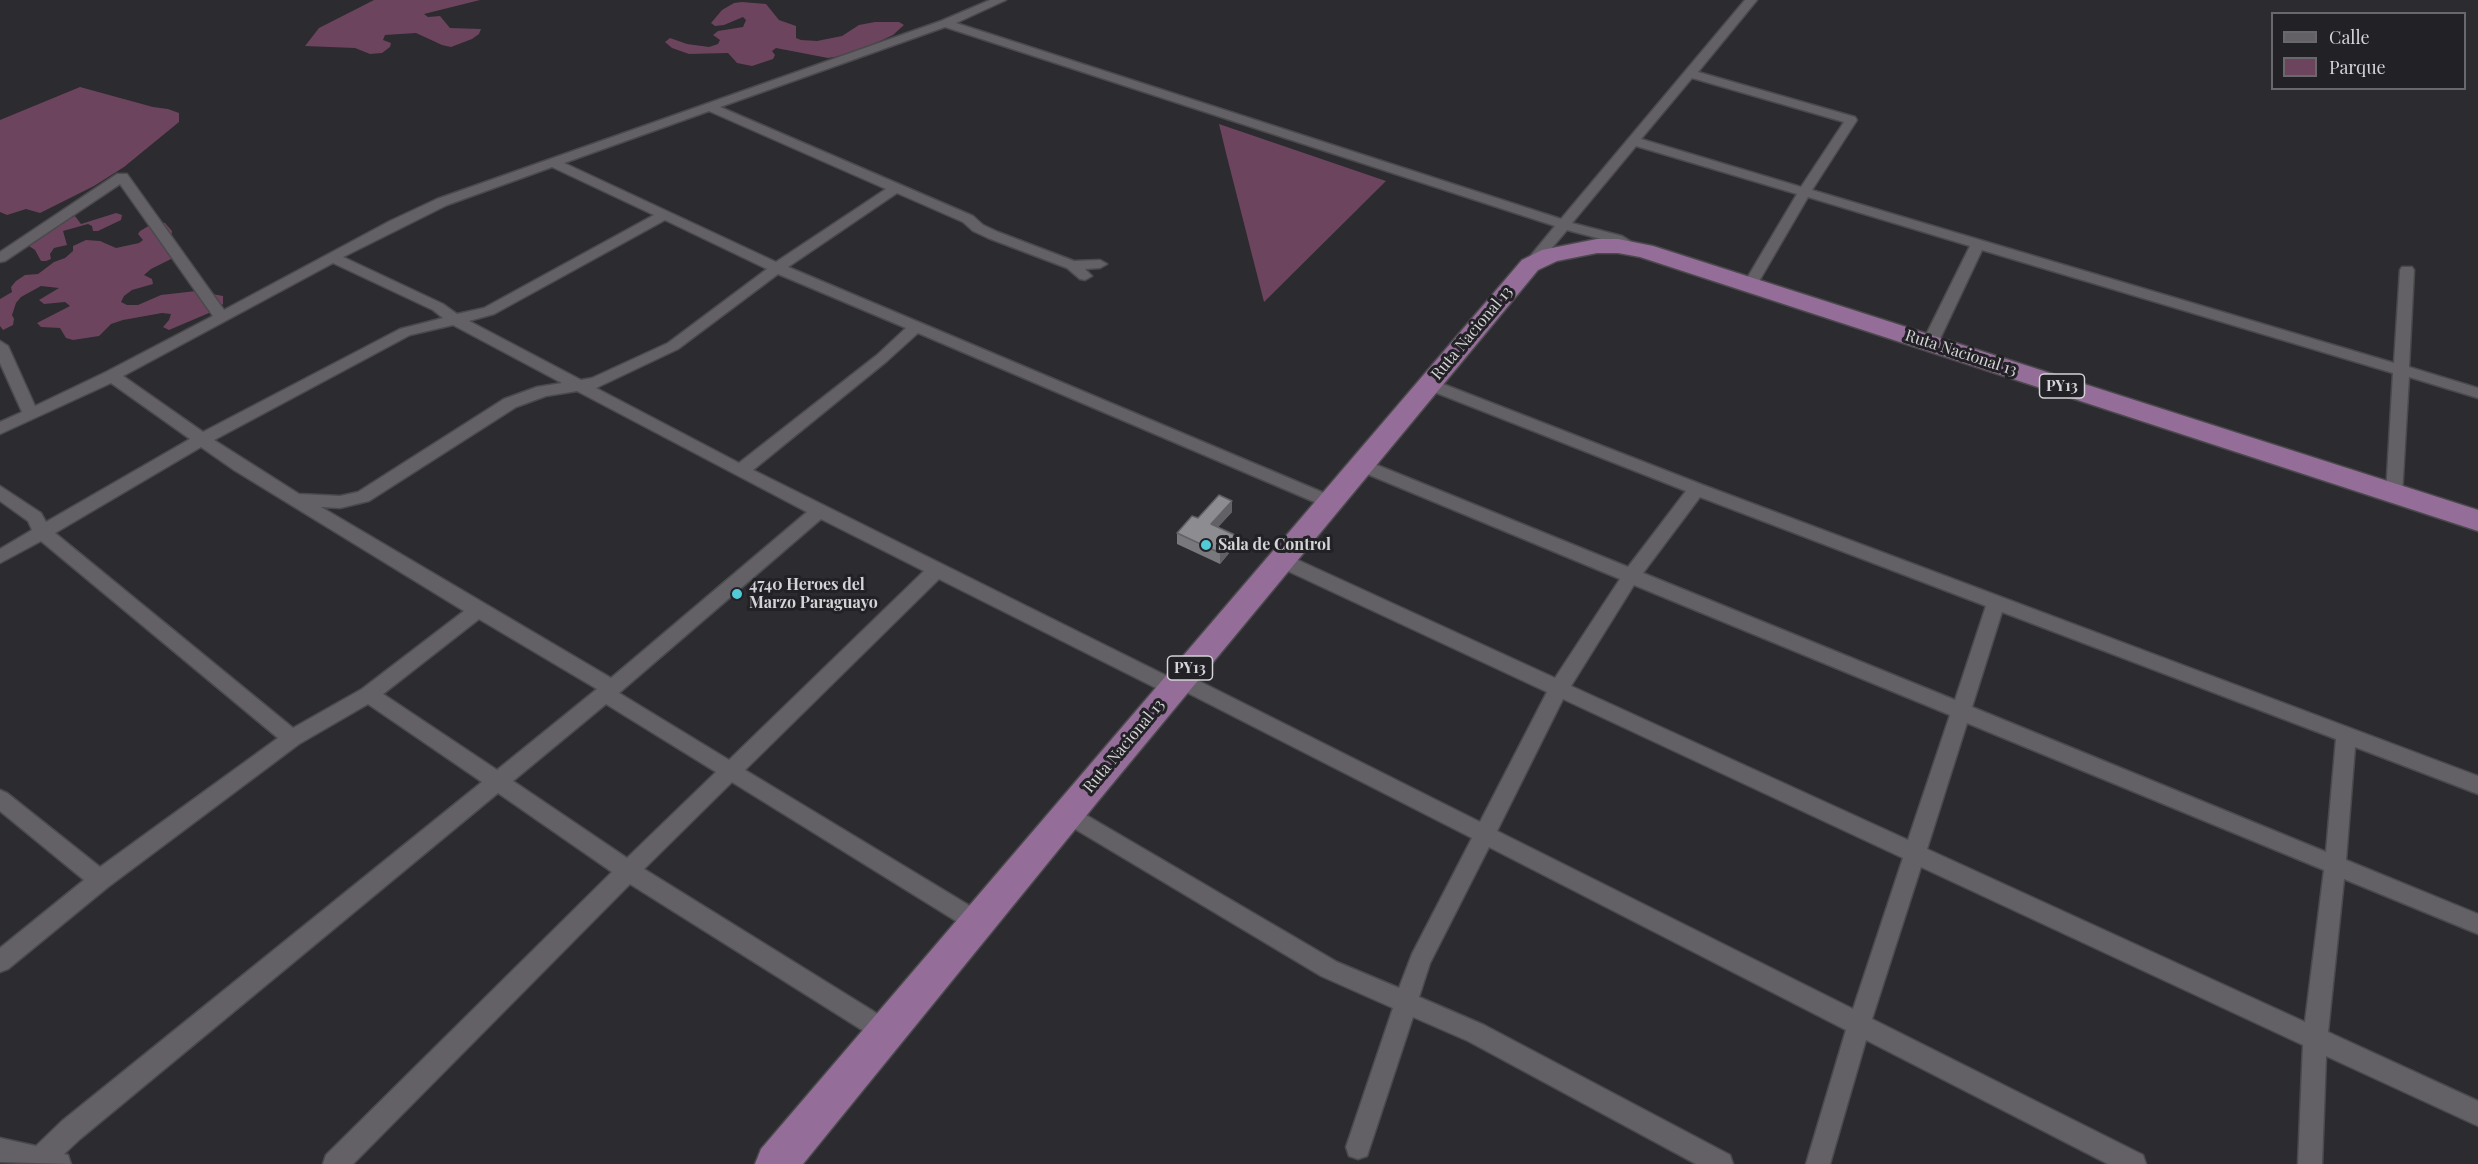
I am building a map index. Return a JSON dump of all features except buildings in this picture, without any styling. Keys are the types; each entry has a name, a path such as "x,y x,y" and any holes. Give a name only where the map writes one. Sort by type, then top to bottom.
{"highway":[{"name":"Ruta Nacional 13","path":"776,1164 1176,684 1530,265 1550,255 1572,250 1618,246 1633,249 2478,521"}],"street":[{"path":"0,429 112,376 442,202 945,23 1000,0"},
{"path":"1530,265 1751,0"},
{"path":"945,23 1564,225 1617,239 1633,249"},
{"path":"1689,73 1851,120 1805,191 1750,285"},
{"path":"709,107 968,219 978,228 993,235 1072,265 1085,276"},
{"path":"1634,141 2478,393"},
{"path":"554,162 777,268 1330,502"},
{"path":"0,258 122,177 221,318"},
{"path":"297,500 340,502 363,497 510,403 543,391 596,382 673,346 777,268 896,188"},
{"path":"0,557 41,531 202,440 405,332 454,319 468,318 499,306 664,215"},
{"path":"1930,343 1978,244"},
{"path":"333,258 438,307 454,319 820,512 1485,835 2134,1164"},
{"path":"1072,265 1100,264"},
{"path":"2394,494 2407,270"},
{"path":"741,471 882,358 916,327"},
{"path":"0,346 31,414"},
{"path":"112,376 162,409 202,440 297,500 609,691 730,771 977,922"},
{"path":"1430,384 1697,489 2478,785"},
{"path":"1361,465 2478,924"},
{"path":"1358,1147 1420,961 1558,690 1630,577 1697,489"},
{"path":"0,492 34,517 41,531 292,738"},
{"path":"0,1150 44,1163 71,1130 609,691 820,512"},
{"path":"1281,560 2478,1114"},
{"path":"335,1164 628,871 937,570"},
{"path":"1818,1164 1859,1024 1996,603"},
{"path":"0,962 100,880 292,738 369,694 478,610"},
{"path":"369,694 628,871 886,1032"},
{"path":"2310,1164 2315,1040 2335,866 2346,735"},
{"path":"0,798 100,880"},
{"path":"1067,814 1329,969 1476,1033 1721,1164"}],"green space":[{"path":"374,0 480,0 424,14 428,17 440,16 450,28 481,29 479,34 472,39 451,47 416,33 385,35 383,40 391,43 390,47 382,53 370,54 355,48 305,46 319,28"},
{"path":"734,3 766,4 779,20 796,26 796,38 801,40 817,41 842,36 859,25 875,22 899,22 904,25 893,35 852,54 828,58 776,48 772,51 775,55 773,59 752,66 737,63 728,53 689,54 672,48 665,42 670,38 687,44 709,47 718,44 720,40 713,35 718,31 743,27 746,20 743,17 724,25 715,26 711,23 722,10"},
{"path":"80,87 168,109 179,113 179,122 124,167 94,186 40,213 26,209 7,215 0,212 0,120"},
{"path":"1219,124 1386,181 1264,302 1226,153"},
{"path":"116,213 122,215 121,220 98,231 93,231 92,226 88,224 63,231 67,245 54,248 50,254 51,259 46,261 41,261 35,250 29,246 59,224 75,216 81,224"},
{"path":"157,221 165,223 172,231 171,241 183,253 151,269 144,275 152,279 153,284 132,290 124,296 121,302 127,305 138,305 161,295 196,291 223,296 223,304 216,310 169,330 163,327 171,314 162,313 123,320 111,324 99,336 73,340 66,338 60,328 41,327 37,323 70,306 65,302 44,304 39,300 59,288 41,286 21,297 16,303 12,315 13,325 3,330 0,326 0,299 12,292 11,287 16,281 25,275 38,274 54,262 65,258 73,251 73,246 86,240 100,241 116,248 139,243 143,240 138,234 140,231"}],"place":[{"name":"Sala de Control","path":"1206,545"},
{"name":"4740 Heroes del Marzo Paraguayo","path":"737,594"}]}
